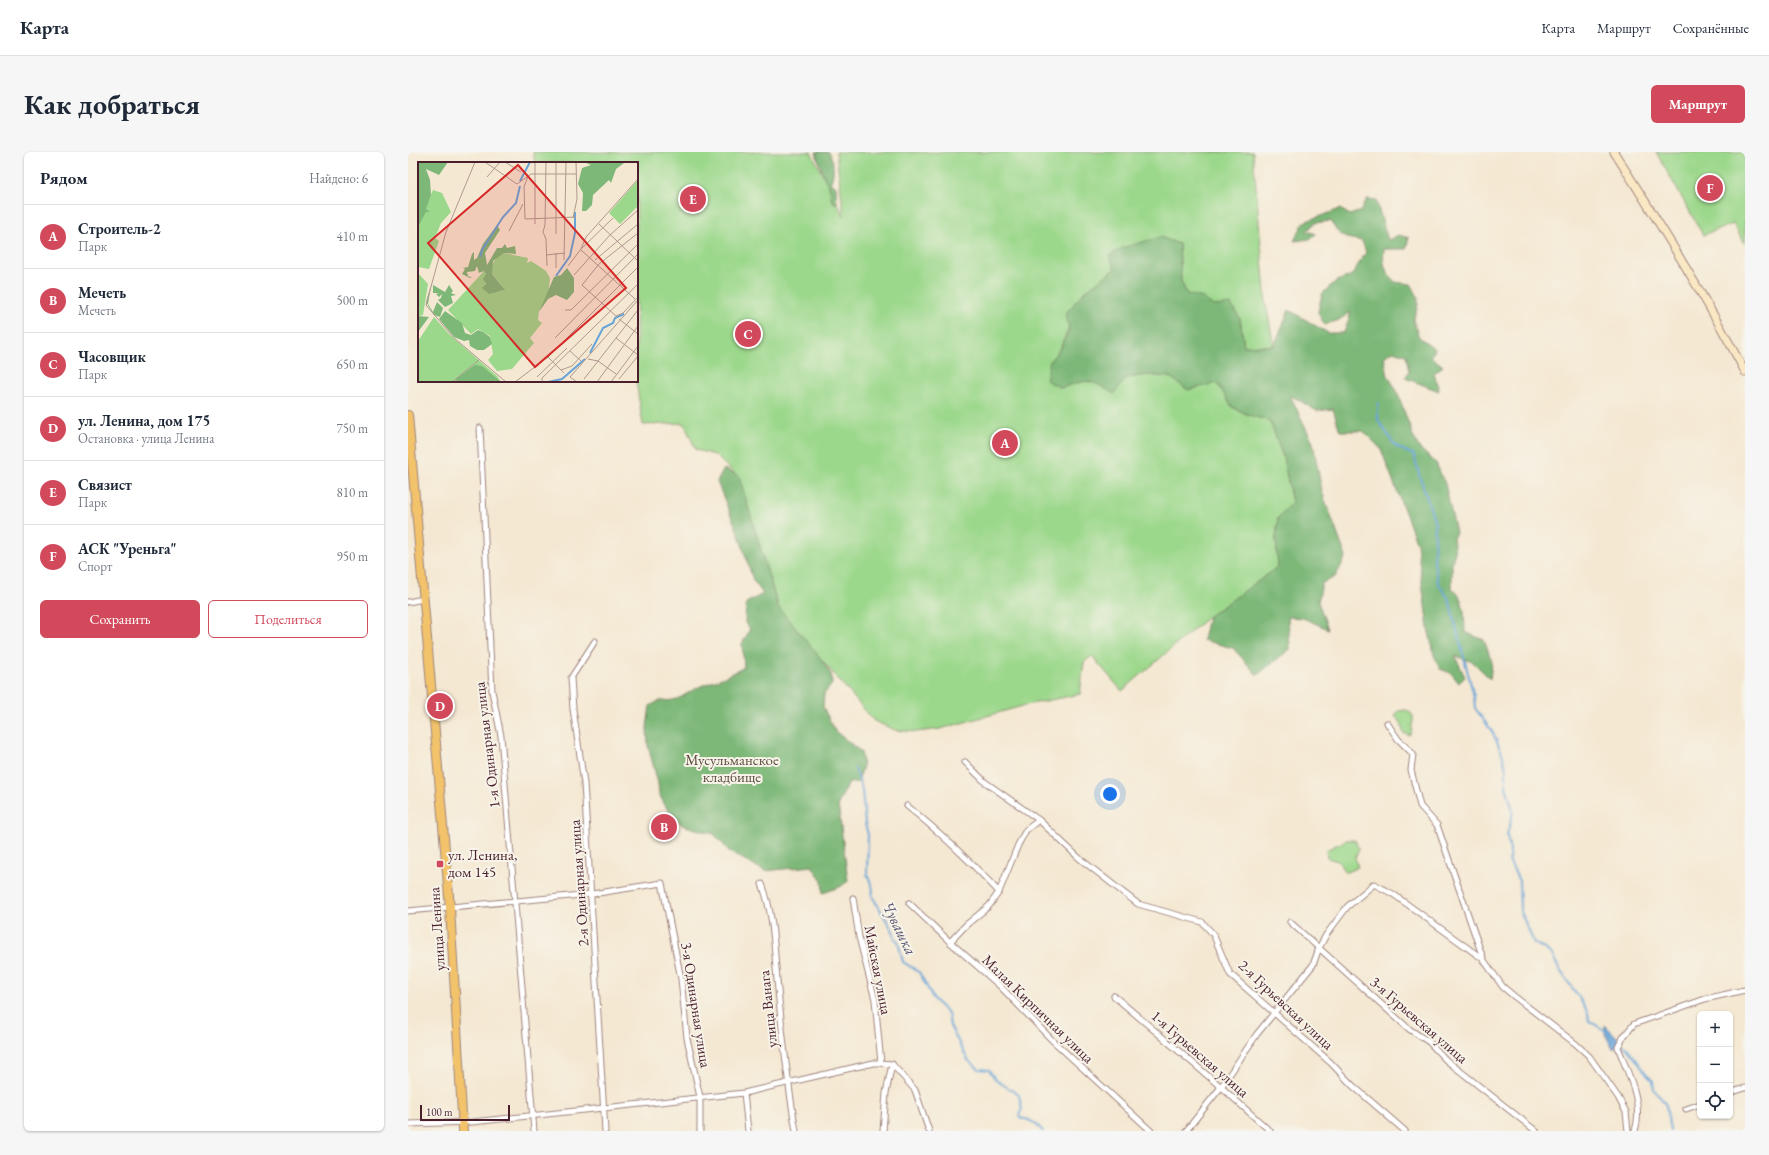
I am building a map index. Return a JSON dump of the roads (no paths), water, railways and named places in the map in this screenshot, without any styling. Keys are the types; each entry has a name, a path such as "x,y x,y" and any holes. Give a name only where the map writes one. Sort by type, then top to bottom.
{"main road":[{"path":"1614,152 1681,257 1719,322 1745,372"},
{"name":"улица Ленина","path":"408,415 409,441 450,908 462,1127"}],"street":[{"name":"1-я Одинарная улица","path":"480,428 492,691 501,736 534,1131"},
{"path":"408,602 423,599"},
{"name":"2-я Одинарная улица","path":"595,641 571,678 573,709 584,782 592,894 605,1131"},
{"path":"1387,723 1398,739 1412,754 1411,770 1420,806 1437,825 1483,959"},
{"name":"2-я Гурьевская улица","path":"966,762 985,782 1039,820 1079,858 1138,904 1202,922 1213,934 1230,974 1331,1062 1352,1085 1405,1131"},
{"path":"907,806 956,847 999,892"},
{"path":"950,942 966,925 989,906 999,892 1018,845 1026,830 1039,820"},
{"name":"3-я Одинарная улица","path":"592,894 662,883 681,979 687,1038 700,1097 700,1131"},
{"name":"улица Ванага","path":"762,884 768,898 773,929 788,1082 796,1131"},
{"path":"1186,1131 1222,1087 1257,1034 1313,965 1319,948 1346,907 1374,884 1393,894 1483,959 1504,987 1515,998 1576,1044 1589,1056 1618,1097 1626,1112 1628,1131"},
{"path":"408,911 450,908 514,900 592,894"},
{"name":"Майская улица","path":"853,898 859,937 876,1000 881,1063"},
{"name":"Малая Кирпичная улица","path":"909,903 1000,986 1052,1040 1151,1131"},
{"name":"3-я Гурьевская улица","path":"1290,922 1374,995 1409,1029 1429,1042 1446,1060 1536,1131"},
{"path":"1635,1131 1639,1109 1633,1086 1618,1048 1621,1041 1634,1024 1705,999 1745,990"},
{"name":"1-я Гурьевская улица","path":"1114,996 1222,1087 1270,1131"},
{"path":"408,1124 462,1127 533,1114 744,1093 873,1063 881,1063 892,1064 915,1090 929,1131"},
{"path":"883,1131 886,1093 892,1064"},
{"path":"1733,1092 1745,1088"},
{"path":"744,1093 748,1131"},
{"path":"1686,1109 1697,1105"}],"water":[{"path":"1605,1025 1619,1039 1618,1045 1613,1049 1605,1034"}],"waterway":[{"path":"1378,403 1378,420 1396,447 1414,455 1435,523 1434,562 1438,583 1449,599 1474,697 1475,708 1493,733 1502,753 1506,770 1506,786 1513,812 1507,835 1510,850 1509,860 1519,881 1520,910 1534,943 1552,955 1559,969 1588,1013 1589,1021 1606,1031"},
{"name":"Чувашка","path":"855,768 862,790 865,823 868,835 867,874 873,889 872,896 893,931 895,939 898,941 903,962 919,972 934,1000 948,1013 950,1026 968,1060 979,1069 989,1070 996,1080 1019,1095 1022,1109 1019,1115 1021,1119 1027,1119 1036,1124 1043,1131"},
{"path":"1621,1044 1630,1051 1645,1073 1653,1081 1654,1089 1666,1105 1670,1131"}],"place":[{"name":"АСК \"Уреньга\"","path":"1710,188"},
{"name":"Связист","path":"693,199"},
{"name":"Часовщик","path":"748,334"},
{"name":"Строитель-2","path":"1005,443"},
{"name":"ул. Ленина, дом 175","path":"440,706"},
{"name":"Мечеть","path":"664,827"},
{"name":"ул. Ленина, дом 145","path":"440,864"}],"park label":[{"name":"Мусульманское кладбище","path":"732,768"}]}
